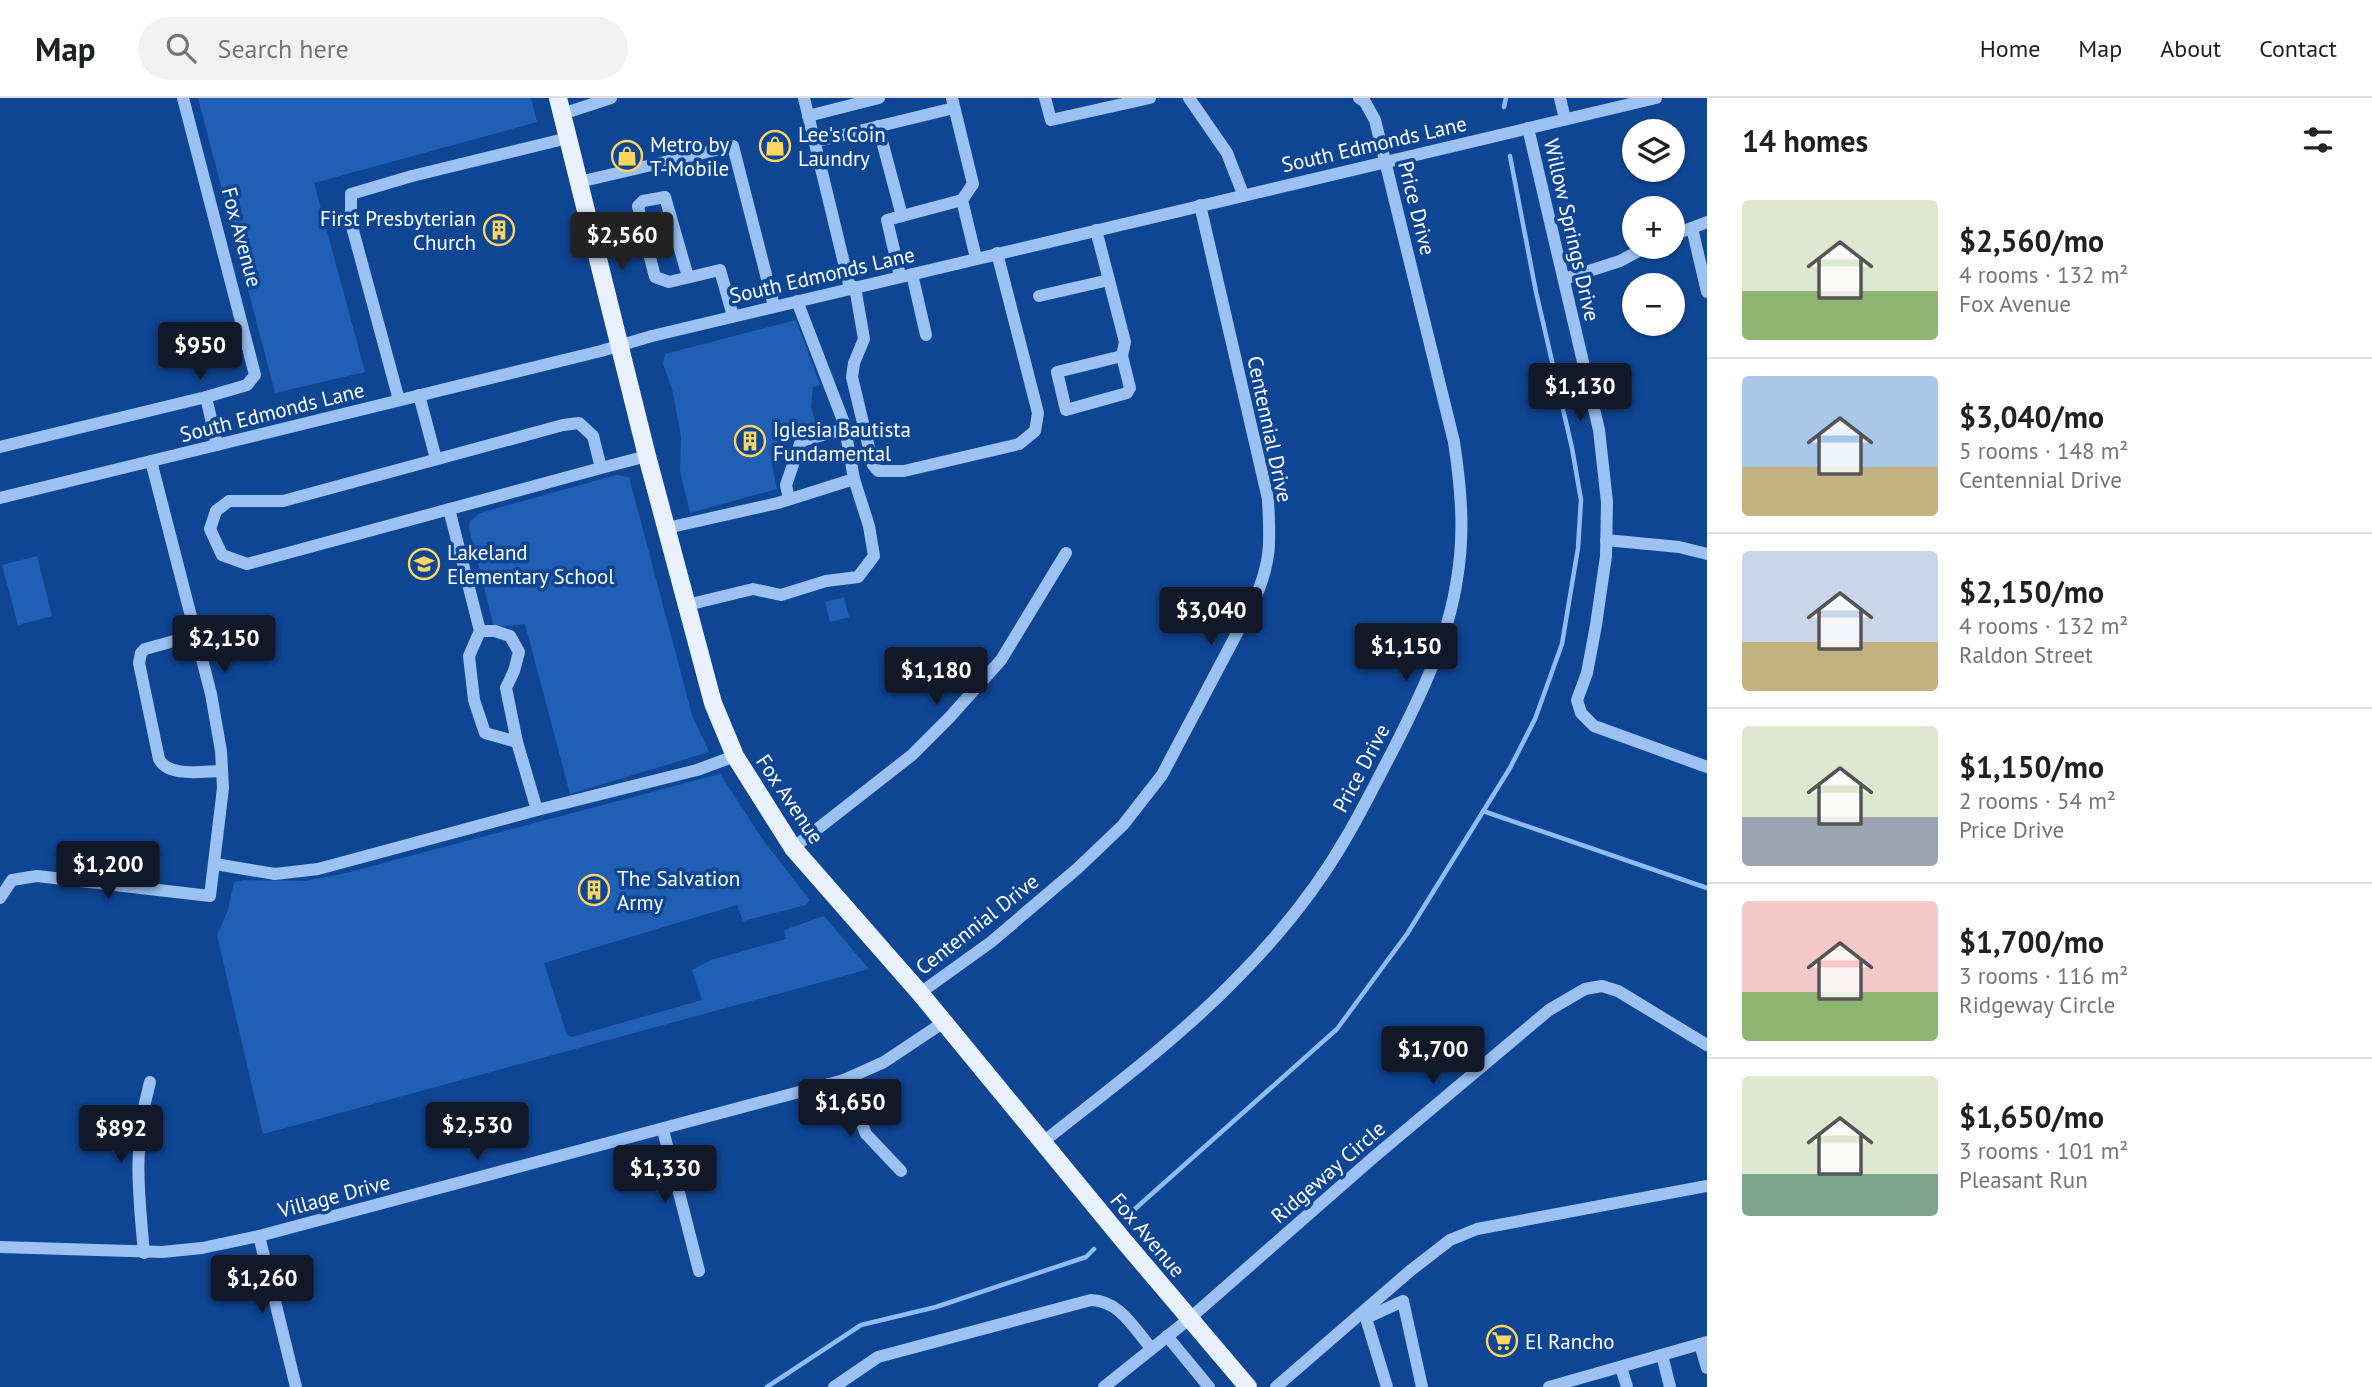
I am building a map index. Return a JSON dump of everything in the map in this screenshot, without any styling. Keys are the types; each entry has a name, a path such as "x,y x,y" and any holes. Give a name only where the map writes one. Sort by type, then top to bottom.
{"main road":[{"name":"Fox Avenue","path":"560,106 647,456 713,702 735,756 793,848 920,993 1248,1387"}],"street":[{"name":"Fox Avenue","path":"0,447 206,397 247,385 255,375 183,98"},
{"path":"560,106 613,98"},
{"path":"804,98 864,338 854,363 852,377 873,465 878,471 904,471 1019,444 1035,431 1038,413 997,253"},
{"path":"808,116 879,98"},
{"path":"1045,98 1051,120 1150,98"},
{"path":"1189,98 1227,153 1243,194"},
{"name":"Price Drive","path":"1043,1142 1120,1081 1234,982 1298,908 1347,836 1408,720 1442,643 1457,580 1462,496 1454,442 1375,120 1365,102 1359,98"},
{"path":"1560,98 1565,119"},
{"name":"South Edmonds Lane","path":"0,498 774,306 1656,98"},
{"path":"814,142 953,103 973,184 962,200 887,219 926,335"},
{"path":"878,126 902,216"},
{"name":"Willow Springs Drive","path":"1528,128 1598,430 1607,502 1606,540 1594,637 1587,673 1577,700 1581,713 1594,726 1707,767"},
{"path":"398,400 351,223 351,194 412,176 568,138"},
{"path":"579,182 733,146 774,306"},
{"path":"688,277 665,197 643,201 638,206 655,277 670,282 720,270 733,316"},
{"path":"962,200 976,258"},
{"name":"Centennial Drive","path":"920,993 991,942 1078,868 1123,825 1162,775 1267,572 1270,547 1268,499 1200,205"},
{"path":"1685,231 1707,222"},
{"path":"1692,228 1707,292"},
{"path":"1096,229 1125,342 1122,356 1130,388 1128,393 1066,411 1057,372 1122,356"},
{"path":"596,247 644,234"},
{"path":"1564,279 1624,259"},
{"path":"1039,296 1109,280"},
{"path":"687,605 753,589 781,595 826,580 858,577 874,556 869,526 854,479 845,429 797,301"},
{"path":"419,395 436,459"},
{"path":"206,397 217,445"},
{"path":"601,468 593,436 579,424 563,425 284,500 229,501 216,511 210,528 222,555 247,564 647,456"},
{"path":"789,499 786,485 801,441 845,429"},
{"path":"0,898 12,880 37,876 210,897 223,788 221,751 211,694 151,461"},
{"path":"667,528 789,499 854,479"},
{"path":"449,509 480,631 469,656 474,700 485,733 517,741"},
{"path":"1606,540 1679,547 1707,554"},
{"path":"793,848 912,755 949,718 1001,660 1066,554"},
{"path":"480,631 495,631 510,636 519,652 506,688 517,741 537,810"},
{"path":"196,635 145,649 141,653 139,663 159,759 163,766 171,771 222,771"},
{"path":"215,864 275,874 318,869 696,770 735,756"},
{"name":"Ridgeway Circle","path":"1104,1387 1189,1319 1374,1157 1549,1010 1585,989 1602,986 1618,991 1707,1045"},
{"name":"Village Drive","path":"0,1247 144,1252 202,1248 260,1236 844,1080 884,1062 943,1022"},
{"path":"844,1080 866,1133 901,1171"},
{"path":"144,1252 137,1149 150,1082"},
{"path":"663,1130 699,1271"},
{"path":"1276,1387 1362,1311 1450,1240 1477,1229 1707,1186"},
{"path":"260,1236 296,1387"},
{"path":"834,1387 878,1357 1091,1300 1105,1301 1116,1307 1151,1348"},
{"path":"1387,1387 1366,1318 1403,1301 1422,1387"},
{"path":"1167,1336 1209,1387"},
{"path":"1549,1387 1583,1382 1621,1367 1703,1343 1707,1368"},
{"path":"1662,1355 1670,1387"},
{"path":"1621,1367 1627,1387"}],"shaded area":[{"path":"198,98 531,98 537,122 314,183 365,372 275,393"},
{"path":"796,320 820,385 813,387 811,407 817,427 794,434 772,465 777,489 690,513 680,471 681,436 672,389 663,364 665,354"},
{"path":"616,475 629,477 692,715 709,752 570,794 525,624 494,627 469,528 470,521 480,513"},
{"path":"37,556 52,616 18,625 2,565"},
{"path":"844,597 849,617 830,622 825,602"},
{"path":"720,774 766,844 810,900 806,905 743,921 737,905 544,963 567,1035 572,1037 702,1000 692,970 711,960 786,939 784,930 824,916 869,969 263,1134 217,935 228,910 234,882 305,881 342,874"}],"waterway":[{"path":"1504,107 1506,98"},
{"path":"1127,1216 1337,1029 1407,934 1510,768 1535,719 1562,644 1578,548 1581,500 1510,156"},
{"path":"1483,811 1707,888"},
{"path":"767,1387 861,1325 936,1307 1086,1257 1094,1249"}],"place":[{"name":"Lee's Coin Laundry","path":"775,146"},
{"name":"Metro by T-Mobile","path":"627,156"},
{"name":"First Presbyterian Church","path":"499,230"},
{"name":"Iglesia Bautista Fundamental","path":"750,441"},
{"name":"Lakeland Elementary School","path":"424,564"},
{"name":"The Salvation Army","path":"594,890"},
{"name":"El Rancho","path":"1502,1341"}]}
